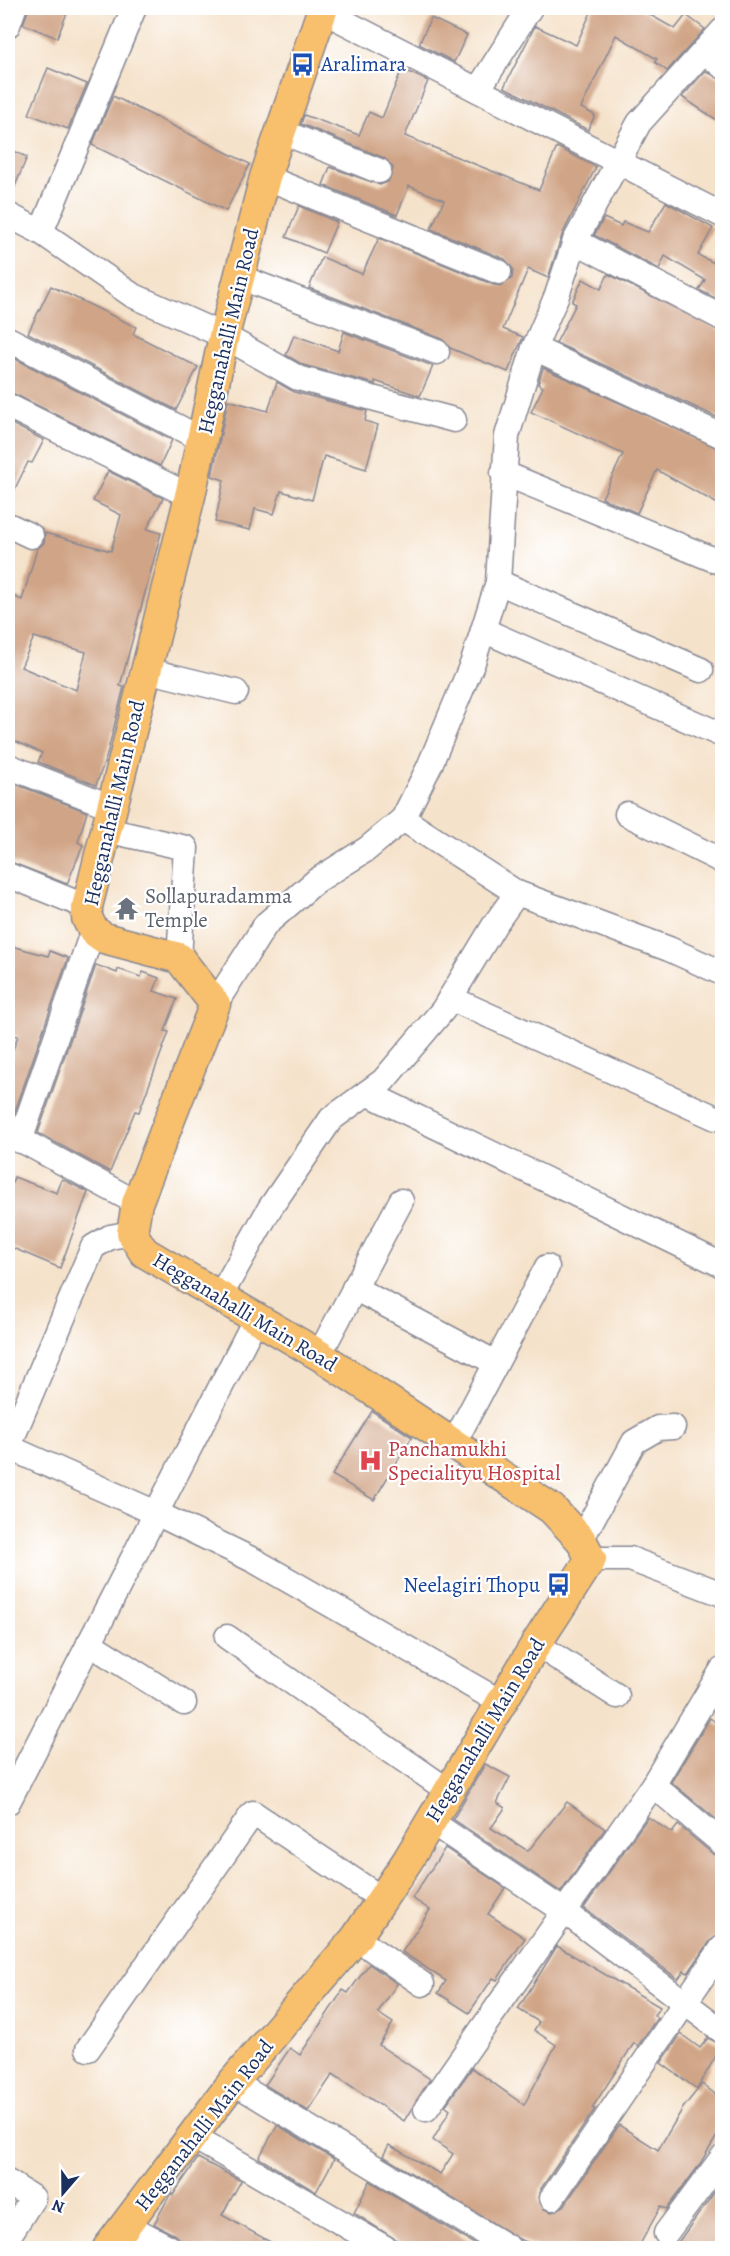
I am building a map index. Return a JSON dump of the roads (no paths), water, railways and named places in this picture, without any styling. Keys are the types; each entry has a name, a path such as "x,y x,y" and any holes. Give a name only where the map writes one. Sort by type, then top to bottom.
{"main road":[{"name":"Hegganahalli Main Road","path":"180,958 104,938 90,918 109,818 190,496 239,277 265,177 322,9"},
{"path":"132,1233 137,1203 215,1004 180,958"},
{"name":"Hegganahalli Main Road","path":"108,2248 194,2137 233,2082 356,1938 450,1792 536,1644 586,1550 552,1509 319,1354 219,1298 144,1252 132,1233"}],"street":[{"path":"8,26 14,8"},
{"path":"41,232 134,8"},
{"path":"477,90 530,8"},
{"path":"322,9 723,215"},
{"path":"215,1004 266,924 316,881 367,849 404,819 434,756 473,662 498,582 507,436 534,348 557,295 575,241 639,123 713,59 723,31"},
{"path":"280,131 379,171"},
{"path":"265,177 499,272"},
{"path":"8,215 41,232 132,295 224,336 298,378 454,420"},
{"path":"575,241 723,318"},
{"path":"239,277 437,352"},
{"path":"8,339 203,440"},
{"path":"534,348 723,436"},
{"path":"8,406 190,496"},
{"path":"503,473 723,563"},
{"path":"8,525 31,536"},
{"path":"498,582 701,670"},
{"path":"483,630 723,735"},
{"path":"146,670 236,692"},
{"path":"8,766 109,818 186,848 180,958"},
{"path":"627,814 723,861"},
{"path":"404,819 517,893 669,949 723,973"},
{"path":"8,875 90,918 14,1137 137,1203"},
{"path":"219,1298 270,1208 331,1119 383,1081 450,998 495,924 517,893"},
{"path":"450,998 716,1118"},
{"path":"367,1094 723,1265"},
{"path":"319,1354 401,1201"},
{"path":"132,1233 110,1237 93,1247 8,1448 156,1513 255,1561 502,1703"},
{"path":"454,1443 546,1267"},
{"path":"354,1288 496,1363"},
{"path":"8,1802 256,1318"},
{"path":"673,1427 658,1428 634,1442 586,1550 630,1558 723,1594"},
{"path":"227,1637 450,1792"},
{"path":"89,1643 184,1703"},
{"path":"536,1644 617,1696"},
{"path":"426,2109 653,1785 722,1671"},
{"path":"653,1785 723,1844"},
{"path":"88,2049 253,1813 382,1899"},
{"path":"430,1821 564,1911 723,2031"},
{"path":"356,1938 422,1984"},
{"path":"552,2198 723,1948"},
{"path":"233,2082 509,2248"},
{"path":"194,2137 385,2248"},
{"path":"666,2233 723,2158"},
{"path":"8,2182 33,2198 8,2237"},
{"path":"126,2225 170,2248"}],"place":[{"name":"Aralimara","path":"303,64"},
{"name":"Sollapuradamma Temple","path":"127,908"},
{"name":"Panchamukhi Specialityu Hospital","path":"370,1461"},
{"name":"Neelagiri Thopu","path":"558,1585"}]}
